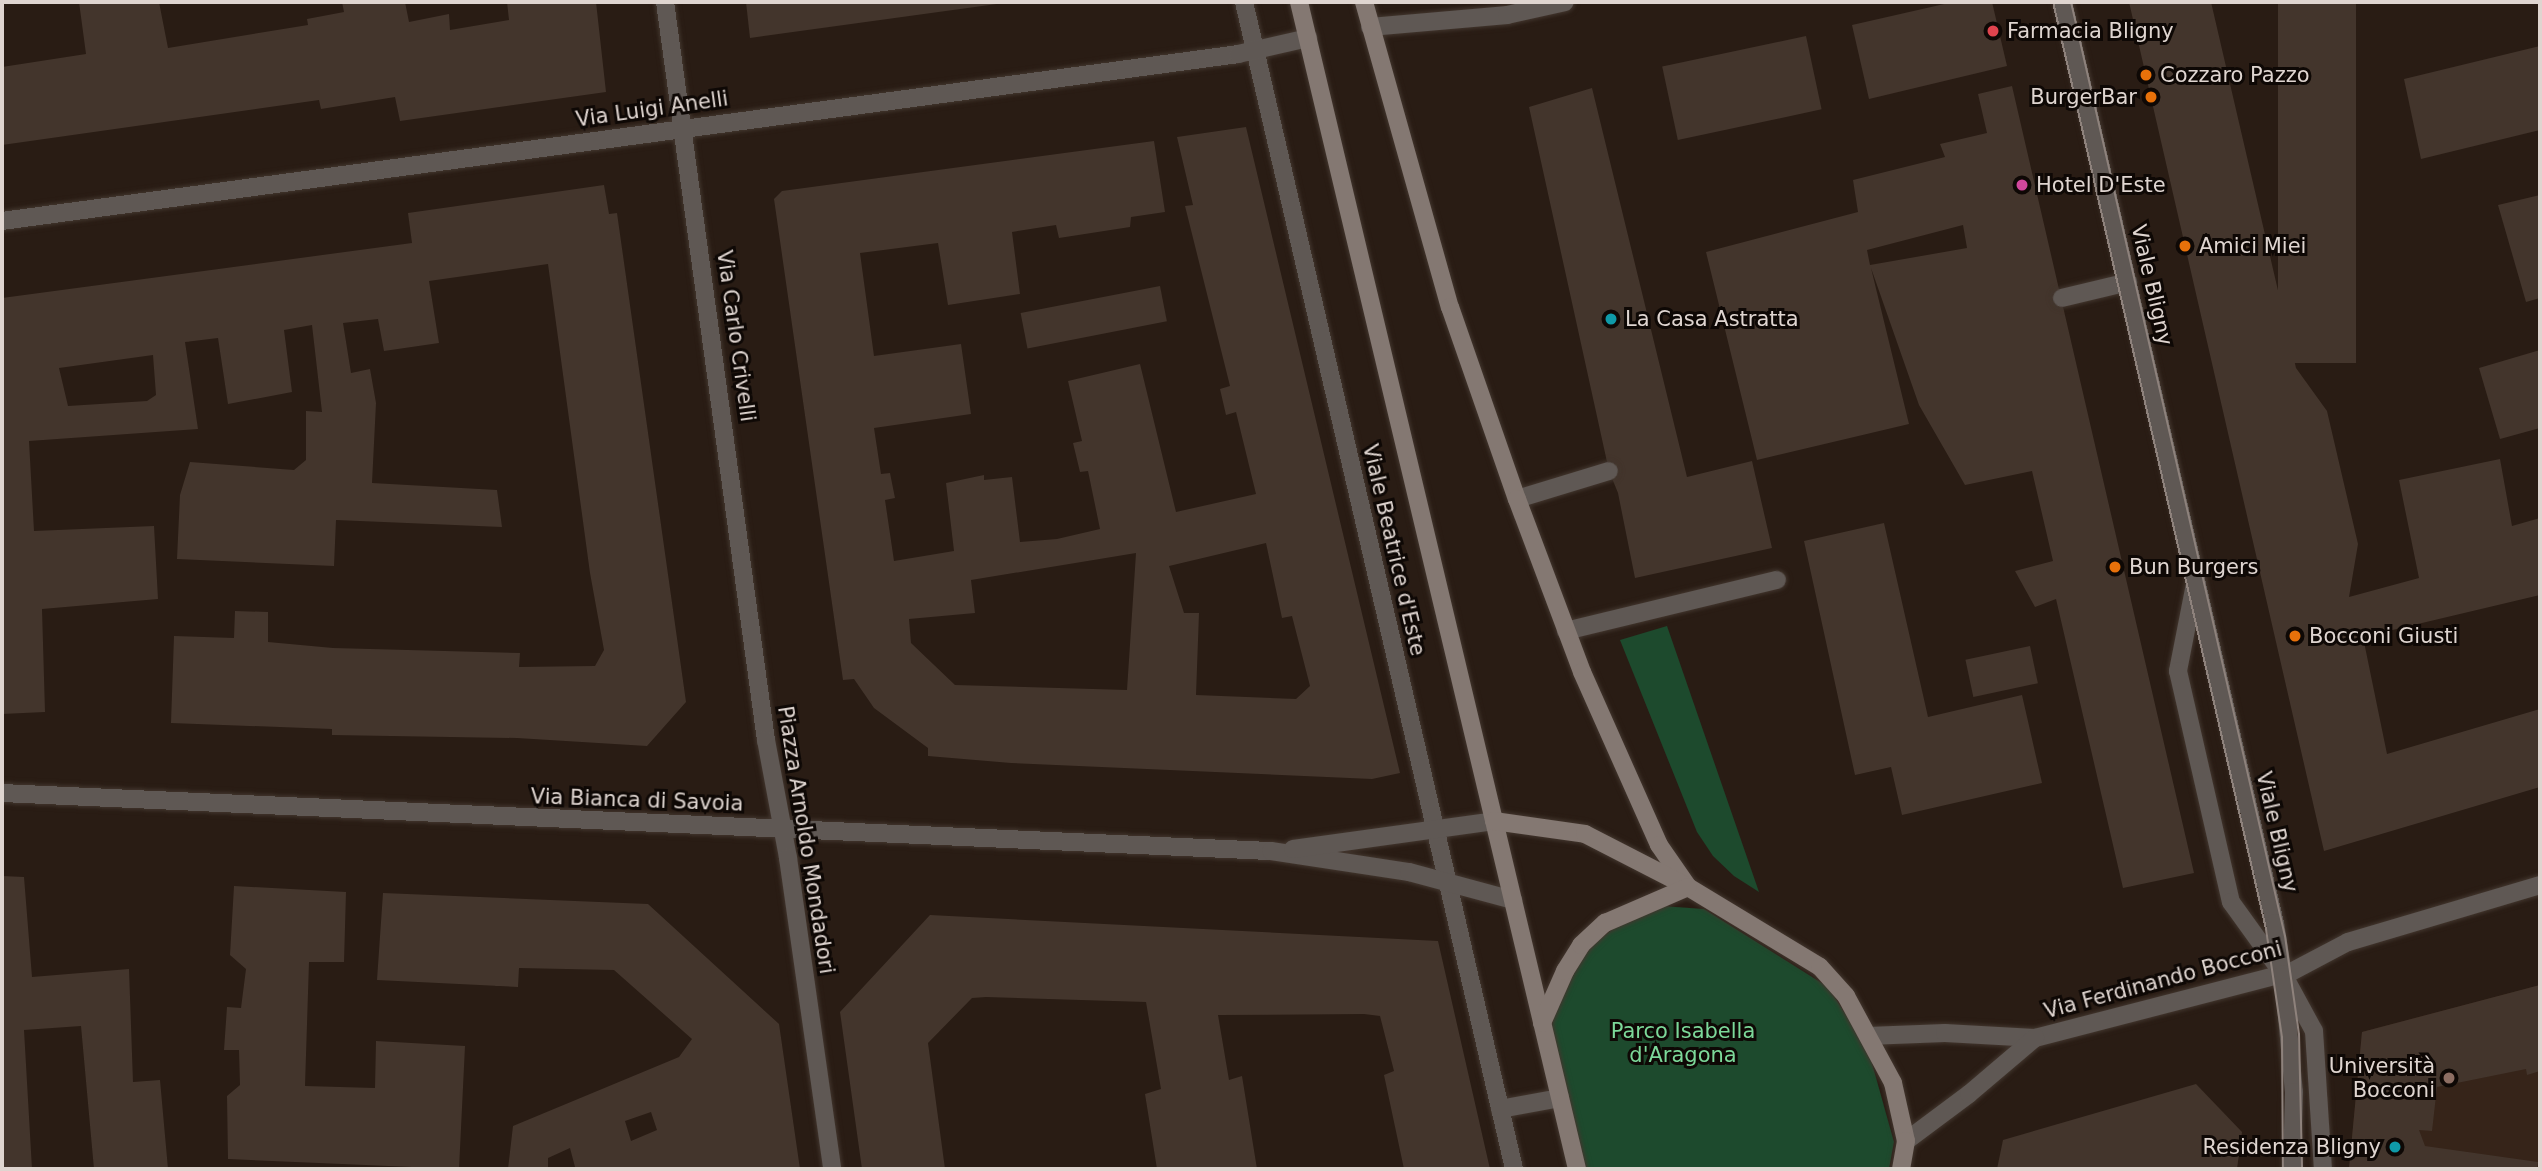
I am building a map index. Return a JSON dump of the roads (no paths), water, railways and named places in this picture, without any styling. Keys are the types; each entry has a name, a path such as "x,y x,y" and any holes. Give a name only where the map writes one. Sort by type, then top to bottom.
{"main road":[{"name":"Viale Beatrice d'Este","path":"1299,2 1577,1169"},
{"path":"1364,2 1450,307 1517,499 1566,631 1659,845 1688,887"},
{"path":"1494,821 1585,834 1688,887 1820,967 1846,996 1893,1083 1906,1142 1901,1169"},
{"path":"1542,1023 1565,971 1589,938 1605,923 1688,887"}],"street":[{"name":"Via Carlo Crivelli","path":"665,2 758,677"},
{"name":"Viale Beatrice d'Este","path":"1244,2 1514,1169"},
{"path":"1370,27 1507,15 1565,2"},
{"name":"Viale Bligny","path":"2063,2 2275,923 2283,974 2294,1092 2292,1169"},
{"name":"Via Luigi Anelli","path":"2,222 1255,51 1308,38"},
{"path":"2062,298 2128,282"},
{"path":"1517,499 1609,471"},
{"name":"Viale Bligny","path":"2196,578 2178,671 2231,902 2283,974 2314,1031 2323,1169"},
{"path":"1566,631 1777,580"},
{"name":"Piazza Arnoldo Mondadori","path":"758,677 766,740 783,828 832,1169"},
{"name":"Via Bianca di Savoia","path":"2,793 1271,851 1447,881 1513,900"},
{"name":"Via Bianca di Savoia","path":"1271,851 1494,821"},
{"name":"Via Ferdinando Bocconi","path":"1868,1036 1945,1033 2035,1038 2283,974 2348,942 2540,885"},
{"name":"Via Ferdinando Bocconi","path":"1906,1142 1969,1094 2035,1038"},
{"path":"1500,1109 1560,1098"}],"tram line":[{"path":"2053,2 2266,929 2282,1037 2283,1169"},
{"path":"2071,2 2285,936 2299,1034 2302,1169"}],"place":[{"name":"Farmacia Bligny","path":"1993,31"},
{"name":"Cozzaro Pazzo","path":"2146,75"},
{"name":"BurgerBar","path":"2151,97"},
{"name":"Hotel D'Este","path":"2022,185"},
{"name":"Amici Miei","path":"2185,246"},
{"name":"La Casa Astratta","path":"1611,319"},
{"name":"Bun Burgers","path":"2115,567"},
{"name":"Bocconi Giusti","path":"2295,636"},
{"name":"Università Bocconi","path":"2449,1078"},
{"name":"Residenza Bligny","path":"2395,1147"}],"park label":[{"name":"Parco Isabella d'Aragona","path":"1683,1043"}]}
